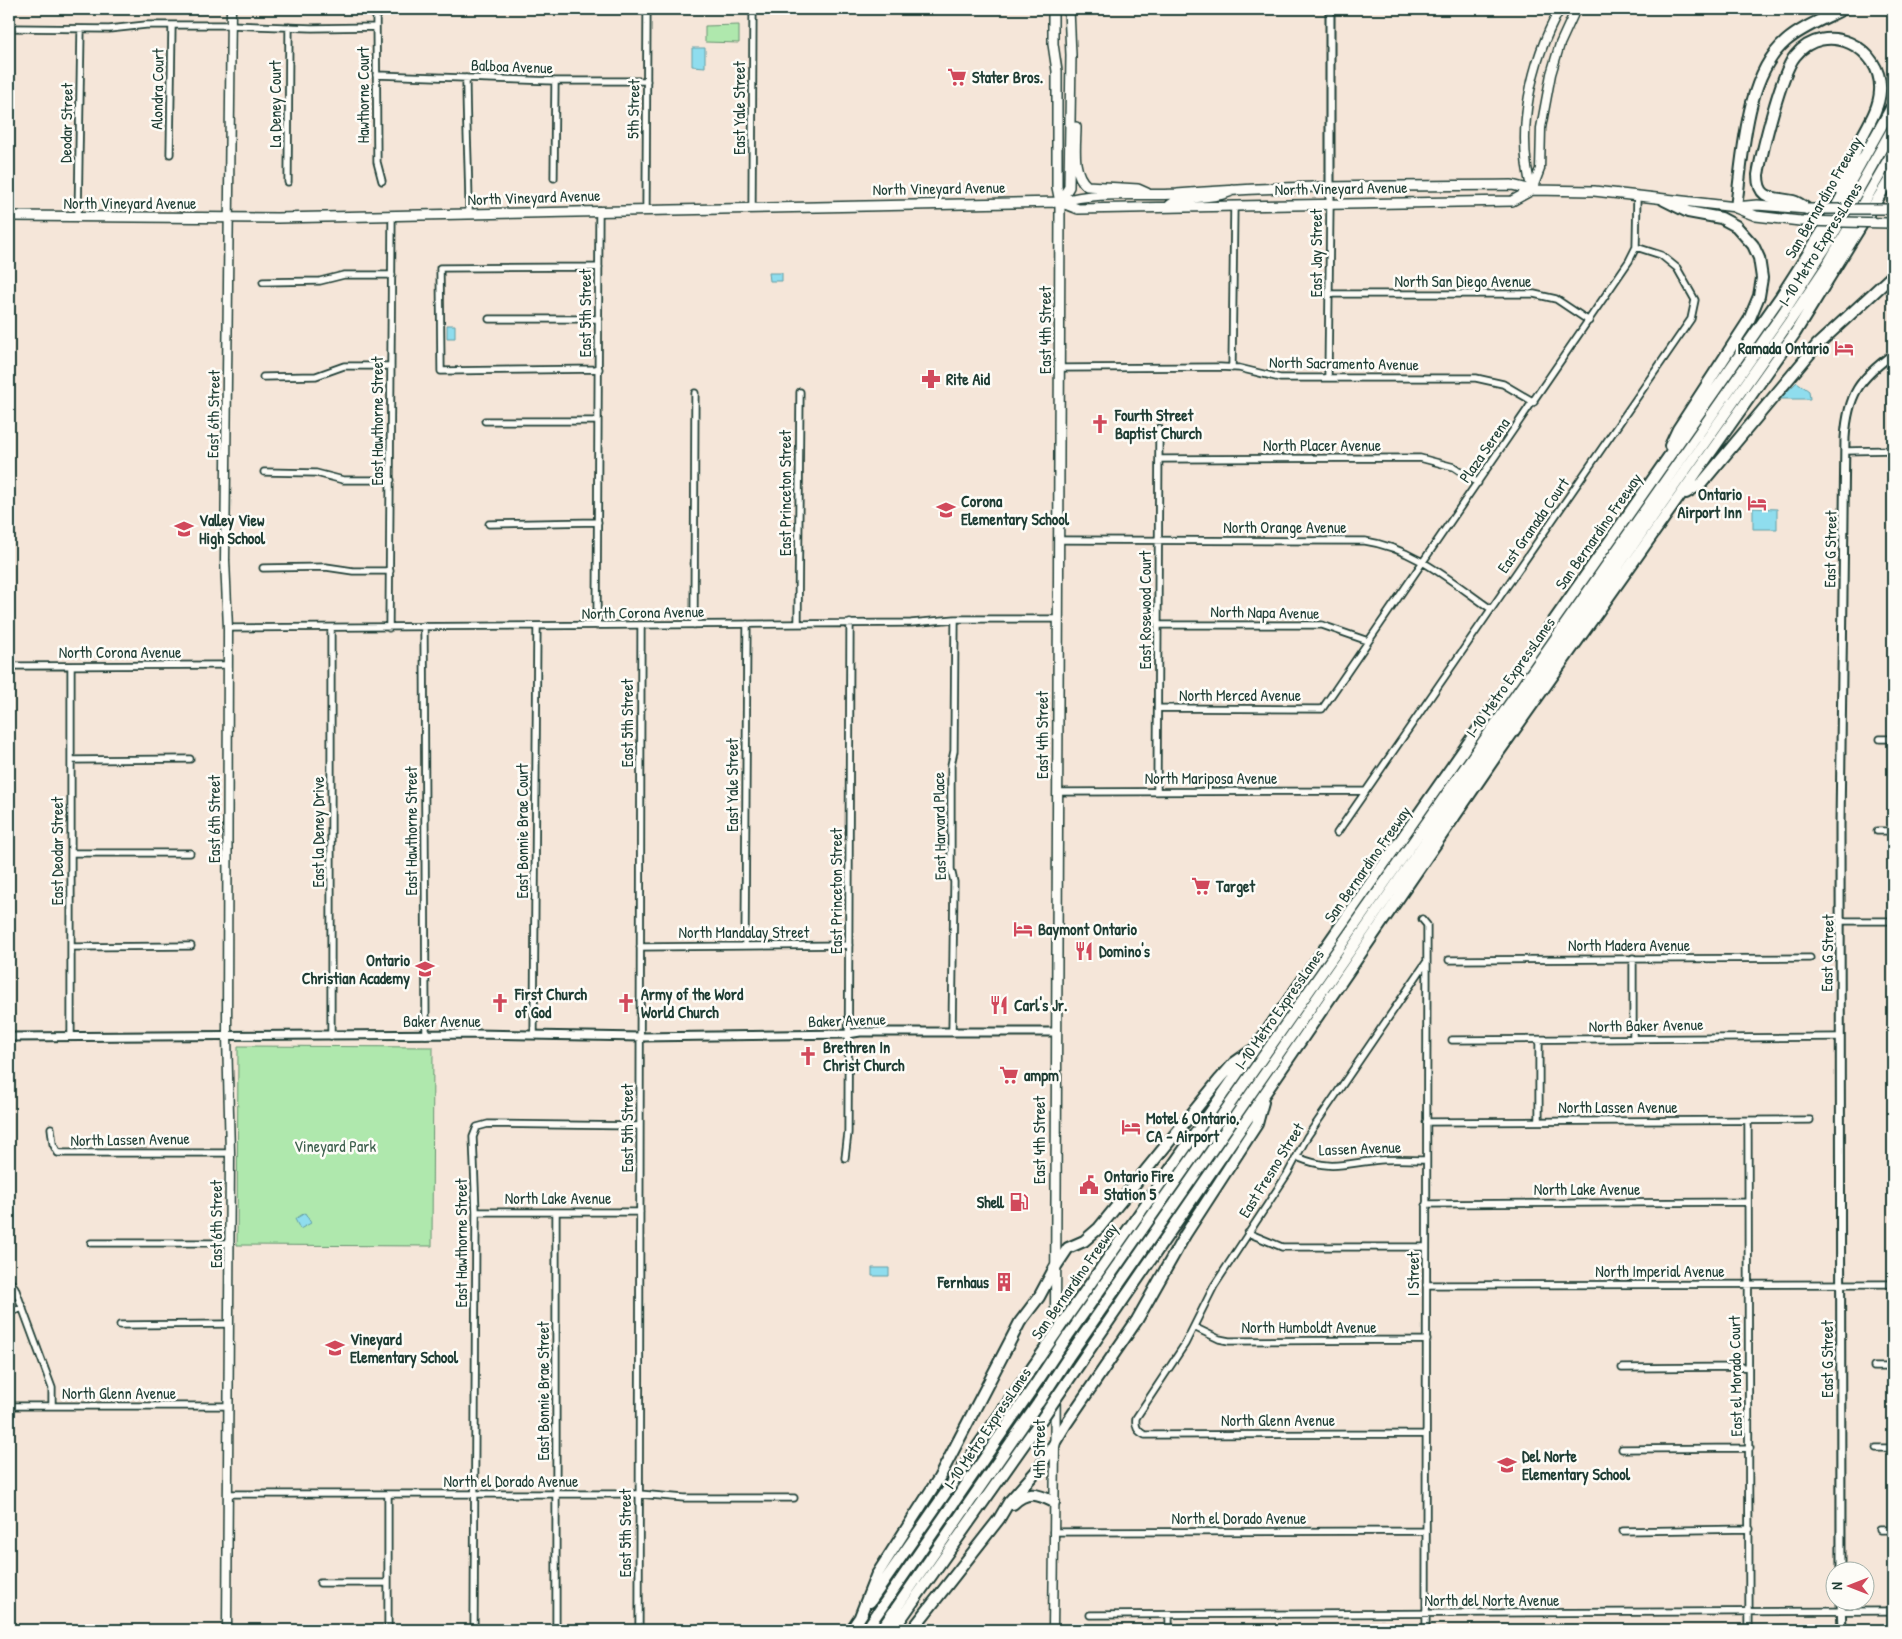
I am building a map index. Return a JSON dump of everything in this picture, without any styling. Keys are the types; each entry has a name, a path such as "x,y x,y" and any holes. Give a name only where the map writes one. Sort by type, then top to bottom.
{"highway":[{"path":"1736,207 1751,113 1763,71 1786,42 1843,9"},
{"path":"1807,209 1795,202 1777,199 1764,194 1758,183 1760,167 1790,62 1798,52 1812,43 1838,39 1859,47 1871,58 1879,75 1880,93 1878,104 1822,232"},
{"name":"San Bernardino Freeway","path":"851,1630 1781,296 1822,232 1893,106"},
{"name":"I-10 Metro ExpressLanes","path":"866,1630 1067,1337 1780,318 1827,245 1893,128"},
{"name":"I-10 Metro ExpressLanes","path":"881,1630 1483,758 1790,321 1828,264 1893,152"},
{"path":"893,1630 1039,1423 1512,733 1683,494 1795,333 1893,174"},
{"path":"1662,466 1678,429 1748,320 1759,296 1762,278 1759,258 1753,245 1736,226 1721,218 1688,212 1664,200"},
{"path":"1683,494 1701,484 1817,346 1893,274"},
{"path":"859,1619 876,1576 939,1478 1013,1333 1039,1297 1068,1248 1084,1241 1099,1228 1234,1063 1258,1046"},
{"path":"912,1630 998,1519 1009,1502 1040,1467 1137,1320 1200,1211 1257,1124 1265,1094"},
{"path":"998,1519 1024,1495 1038,1494 1054,1502"}],"main road":[{"name":"East 6th Street","path":"227,1630 230,1153 227,1036 228,628 225,560 230,218 230,9"},
{"name":"East 4th Street","path":"1054,9 1053,44 1057,71 1056,186 1060,202 1054,1269"},
{"name":"East 4th Street","path":"1060,202 1069,187 1071,65 1069,9"},
{"path":"1532,190 1525,168 1529,97 1540,56 1560,9"},
{"path":"1532,190 1540,169 1541,128 1551,74 1560,44 1576,9"},
{"path":"1071,65 1076,80 1076,169 1080,180 1087,186 1138,189 1149,194"},
{"name":"North Vineyard Avenue","path":"9,216 230,218 1060,202 1082,196 1235,189 1512,185 1532,190 1594,191 1736,207 1757,205 1807,209 1893,209"},
{"path":"1168,207 1178,200 1222,196 1235,189"},
{"name":"North Vineyard Avenue","path":"1060,202 1078,209 1512,201 1532,190"},
{"name":"North Vineyard Avenue","path":"1736,207 1756,216 1800,221 1891,223"},
{"name":"4th Street","path":"1052,1630 1054,1269"}],"street":[{"name":"Hawthorne Court","path":"376,9 377,162 382,181"},
{"name":"5th Street","path":"646,209 647,9"},
{"name":"East Yale Street","path":"752,207 753,9"},
{"name":"East Jay Street","path":"1328,378 1330,294 1330,9"},
{"path":"9,28 82,29 172,25 376,27"},
{"name":"Alondra Court","path":"170,154 172,25"},
{"name":"La Deney Court","path":"288,182 289,27"},
{"name":"Deodar Street","path":"78,218 82,29"},
{"name":"Balboa Avenue","path":"376,75 555,81 647,81"},
{"path":"466,78 469,214"},
{"path":"554,178 555,81"},
{"name":"Plaza Serena","path":"1322,708 1534,402 1629,261 1636,247 1637,195"},
{"path":"1232,368 1234,205"},
{"name":"East 5th Street","path":"597,626 600,210"},
{"name":"East Hawthorne Street","path":"389,628 392,215"},
{"name":"East Granada Court","path":"1337,833 1691,319 1695,300 1677,268 1661,255 1636,247"},
{"path":"599,267 440,268 441,371 599,369"},
{"path":"263,282 320,281 344,275 392,275"},
{"name":"North San Diego Avenue","path":"1330,294 1534,294 1556,299 1589,321"},
{"path":"489,319 599,319"},
{"name":"East G Street","path":"1841,1562 1841,730 1846,424 1853,394 1871,370 1893,354"},
{"path":"263,377 316,376 344,366 391,366"},
{"name":"North Sacramento Avenue","path":"1060,368 1232,368 1280,378 1476,378 1503,384 1534,402"},
{"name":"East Princeton Street","path":"798,624 800,392"},
{"path":"694,625 695,393"},
{"path":"485,421 598,421"},
{"name":"East Rosewood Court","path":"1157,792 1159,708 1159,428"},
{"path":"1845,451 1893,450"},
{"name":"North Placer Avenue","path":"1159,460 1420,458 1454,467 1478,483"},
{"path":"264,472 316,472 343,480 390,480"},
{"path":"489,524 598,522"},
{"name":"North Orange Avenue","path":"1058,540 1365,541 1399,549 1423,562 1492,609"},
{"path":"262,568 326,567 353,571 390,571"},
{"name":"North Corona Avenue","path":"228,628 641,626 910,623 955,619 1058,619"},
{"name":"East Harvard Place","path":"952,1032 954,882 951,869 951,765 954,751 955,619"},
{"name":"East Princeton Street","path":"845,1158 848,1134 850,623"},
{"name":"East Yale Street","path":"745,946 747,624"},
{"name":"North Napa Avenue","path":"1159,625 1313,624 1339,630 1368,641"},
{"name":"East Hawthorne Street","path":"424,626 426,1035"},
{"name":"East 5th Street","path":"639,1630 641,626"},
{"name":"East Bonnie Brae Court","path":"534,1034 537,627"},
{"name":"East la Deney Drive","path":"331,628 331,1036"},
{"name":"North Corona Avenue","path":"13,666 228,665"},
{"name":"East Deodar Street","path":"70,1038 71,666"},
{"name":"North Merced Avenue","path":"1159,708 1322,708"},
{"path":"1880,739 1893,739"},
{"path":"71,760 190,759"},
{"name":"North Mariposa Avenue","path":"1057,792 1365,791"},
{"path":"1877,831 1893,831"},
{"path":"71,854 190,853"},
{"name":"I Street","path":"1422,919 1427,925 1426,1630"},
{"path":"1842,921 1893,921"},
{"name":"North Mandalay Street","path":"640,946 849,945"},
{"path":"71,947 191,946"},
{"path":"1633,958 1634,1038"},
{"name":"North Madera Avenue","path":"1449,960 1810,958"},
{"name":"East Fresno Street","path":"1135,1425 1136,1418 1194,1327 1214,1286 1288,1173 1306,1137 1427,961"},
{"name":"Baker Avenue","path":"9,1037 534,1034 641,1037 848,1034 860,1032 1055,1032"},
{"name":"North Baker Avenue","path":"1452,1040 1840,1037"},
{"path":"1539,1040 1539,1121"},
{"name":"East el Morado Court","path":"1748,1120 1749,1630"},
{"name":"North Lassen Avenue","path":"1426,1122 1810,1120"},
{"name":"East Hawthorne Street","path":"474,1630 476,1212 473,1137 477,1127 488,1124 640,1126"},
{"name":"North Lassen Avenue","path":"51,1128 53,1144 58,1153 230,1153"},
{"name":"Lassen Avenue","path":"1296,1157 1316,1165 1327,1166 1354,1165 1380,1160 1426,1160"},
{"name":"North Lake Avenue","path":"1426,1204 1748,1202"},
{"name":"North Lake Avenue","path":"476,1212 640,1212"},
{"name":"East Bonnie Brae Street","path":"556,1212 556,1630"},
{"path":"1248,1232 1282,1247 1426,1247"},
{"path":"91,1243 229,1243"},
{"path":"9,1280 15,1288 23,1308 52,1388 52,1406"},
{"name":"North Imperial Avenue","path":"1426,1285 1893,1284"},
{"path":"9,1312 23,1308"},
{"path":"120,1325 229,1324"},
{"name":"North Humboldt Avenue","path":"1194,1327 1219,1339 1229,1340 1427,1340"},
{"path":"1622,1368 1748,1367"},
{"path":"1874,1367 1893,1367"},
{"name":"North Glenn Avenue","path":"9,1406 229,1406"},
{"name":"North Glenn Avenue","path":"1135,1425 1138,1431 1145,1435 1426,1434"},
{"path":"1622,1449 1750,1448"},
{"path":"1876,1448 1893,1448"},
{"name":"North el Dorado Avenue","path":"228,1494 639,1494 684,1498 794,1498"},
{"path":"388,1494 388,1630"},
{"path":"1623,1531 1750,1530"},
{"path":"1880,1530 1893,1530"},
{"name":"North el Dorado Avenue","path":"1053,1532 1425,1531"},
{"path":"320,1583 388,1583"},
{"name":"North del Norte Avenue","path":"1090,1615 1824,1611"},
{"name":"North del Norte Avenue","path":"1874,1611 1893,1611"},
{"path":"1842,1612 1842,1630"},
{"path":"1169,1615 1169,1630"}],"green space":[{"path":"739,25 739,43 705,42 705,26"},
{"name":"Vineyard Park","path":"238,1046 433,1047 432,1246 237,1245"}],"water":[{"path":"692,48 705,48 705,67 692,66"},
{"path":"769,273 782,273 782,281 770,281"},
{"path":"447,325 455,325 455,338 447,338"},
{"path":"1797,382 1809,391 1810,399 1779,399"},
{"path":"1753,508 1777,509 1777,529 1753,529"},
{"path":"305,1213 311,1223 300,1229 295,1219"},
{"path":"872,1268 889,1268 889,1276 872,1276"}],"place":[{"name":"Stater Bros.","path":"957,77"},
{"name":"Ramada Ontario","path":"1844,348"},
{"name":"Rite Aid","path":"931,379"},
{"name":"Fourth Street Baptist Church","path":"1100,424"},
{"name":"Ontario Airport Inn","path":"1757,503"},
{"name":"Corona Elementary School","path":"946,510"},
{"name":"Valley View High School","path":"184,529"},
{"name":"Target","path":"1201,886"},
{"name":"Baymont Ontario","path":"1023,929"},
{"name":"Domino's","path":"1084,951"},
{"name":"Ontario Christian Academy","path":"425,969"},
{"name":"First Church of God","path":"500,1003"},
{"name":"Army of the Word World Church","path":"626,1003"},
{"name":"Carl's Jr.","path":"999,1005"},
{"name":"Brethren In Christ Church","path":"808,1056"},
{"name":"ampm","path":"1009,1075"},
{"name":"Motel 6 Ontario, CA - Airport","path":"1131,1127"},
{"name":"Ontario Fire Station 5","path":"1089,1185"},
{"name":"Shell","path":"1019,1202"},
{"name":"Fernhaus","path":"1004,1282"},
{"name":"Vineyard Elementary School","path":"335,1348"},
{"name":"Del Norte Elementary School","path":"1507,1465"}]}
